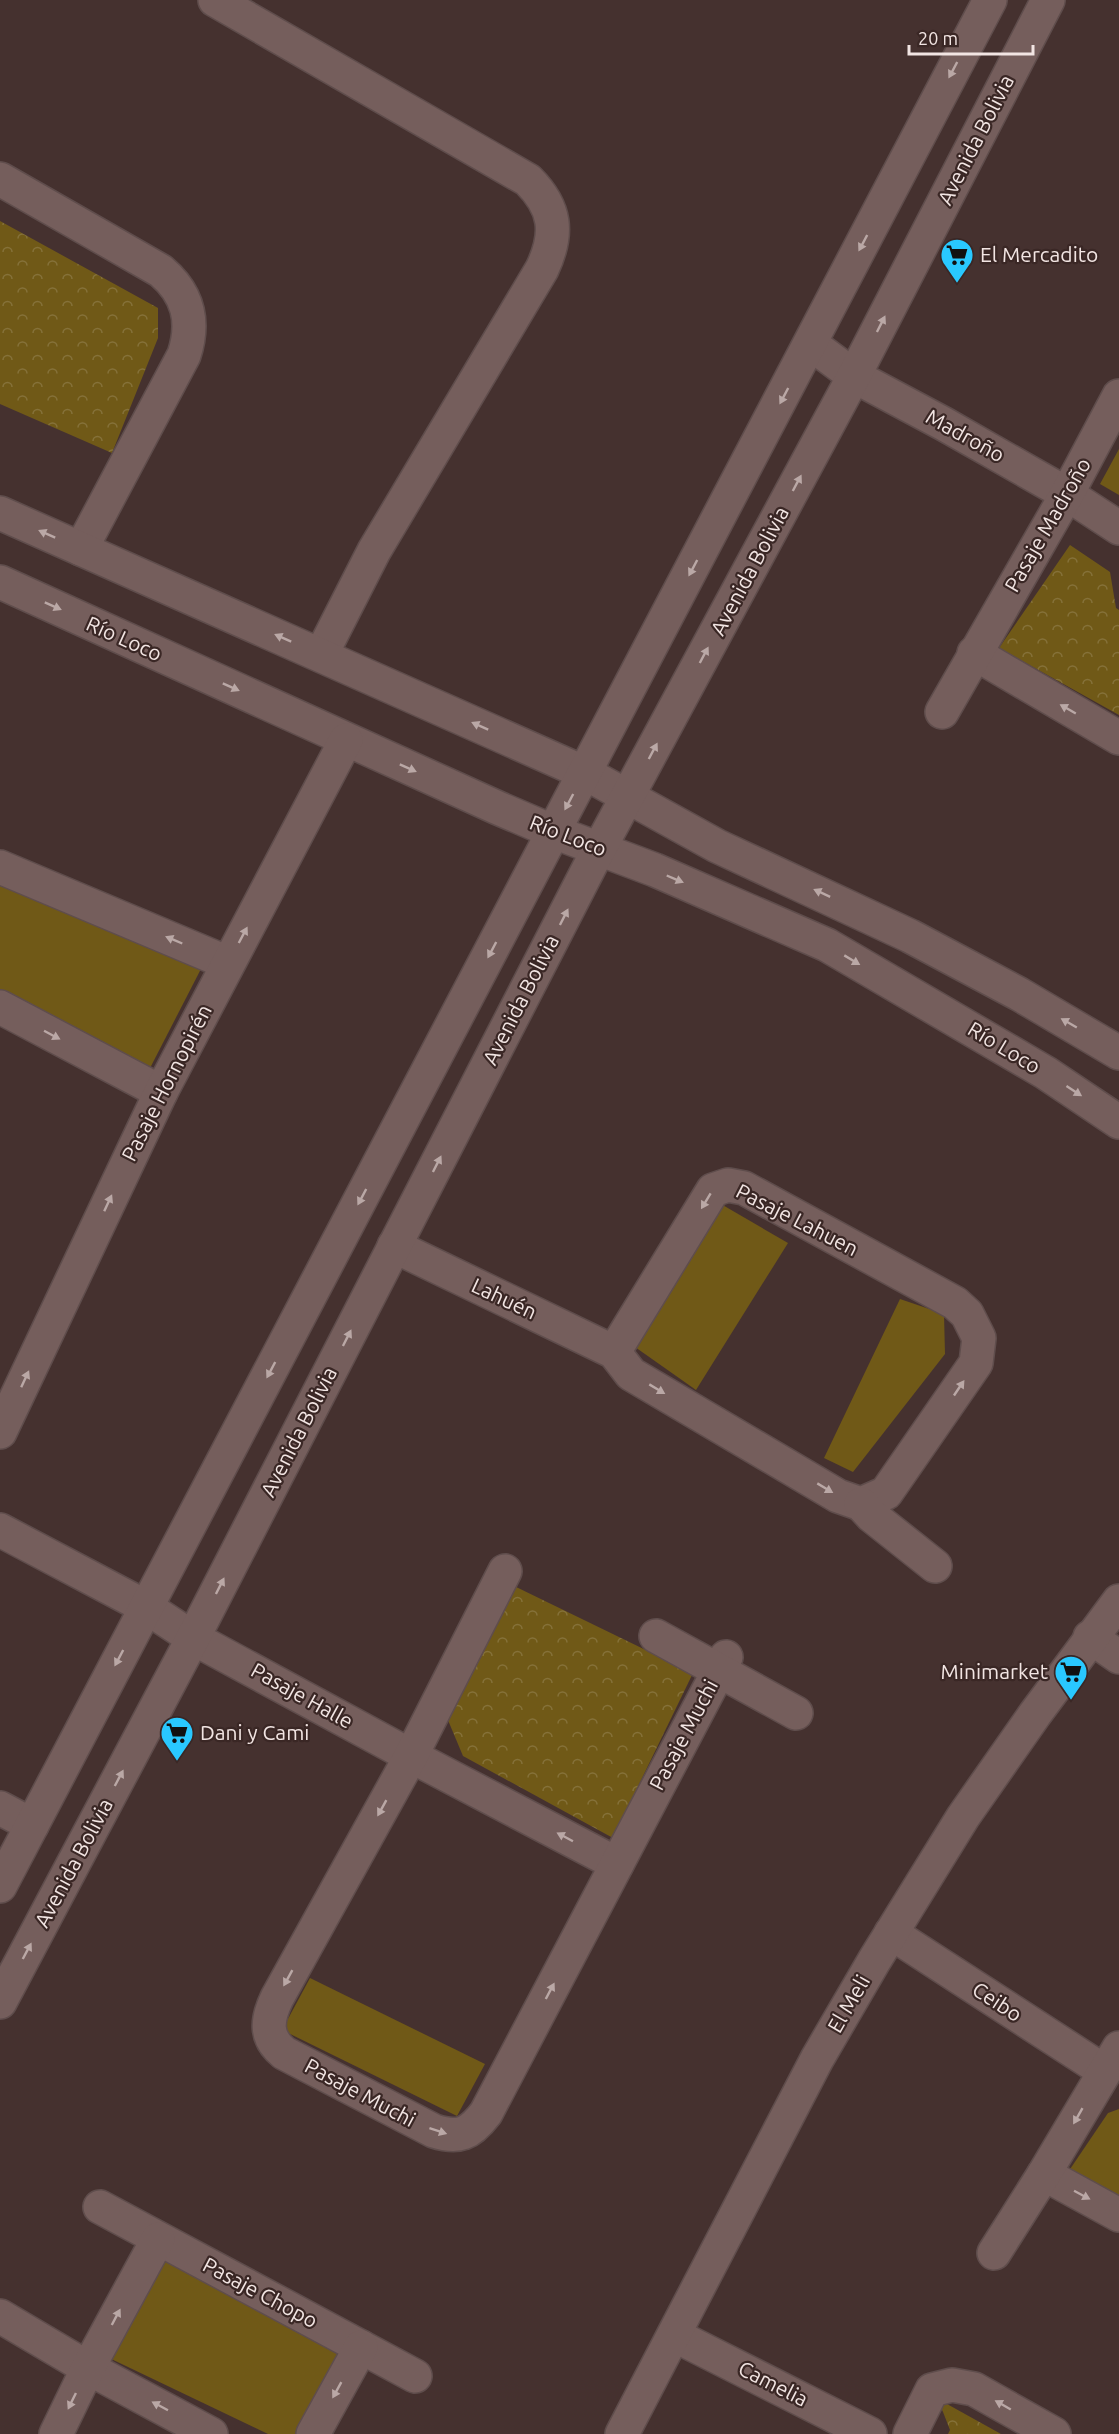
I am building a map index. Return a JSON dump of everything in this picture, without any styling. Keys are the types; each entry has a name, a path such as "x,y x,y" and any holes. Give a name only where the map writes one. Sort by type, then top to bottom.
{"street":[{"path":"215,0 528,180 546,200 551,213 553,232 550,251 542,269 374,551 321,655"},
{"path":"0,1886 990,0"},
{"name":"Avenida Bolivia","path":"0,2002 193,1638 600,848 854,376 1048,0"},
{"path":"0,179 161,271 177,287 188,308 189,340 184,355 81,549"},
{"name":"Madroño","path":"811,344 854,376 1067,494 1119,528"},
{"name":"Pasaje Madroño","path":"942,712 1067,494 1119,396"},
{"path":"0,513 585,773 717,846 910,936 1019,994 1119,1053"},
{"name":"Río Loco","path":"0,582 554,832 600,848 827,945 1046,1073 1119,1122"},
{"path":"974,653 1119,738"},
{"name":"Pasaje Hornopirén","path":"0,1432 161,1092 346,740"},
{"path":"0,867 228,963"},
{"path":"0,1007 161,1092"},
{"name":"Pasaje Lahuen","path":"614,1352 712,1190 728,1185 744,1188 955,1303 967,1314 979,1338 976,1362 886,1493 861,1504"},
{"name":"Lahuén","path":"394,1246 614,1352"},
{"path":"614,1352 631,1374 838,1496 861,1504 872,1516 935,1566"},
{"name":"Pasaje Halle","path":"0,1530 146,1606 193,1638 411,1756"},
{"name":"Pasaje Muchi","path":"505,1571 411,1756 271,2010 269,2034 275,2046 284,2053 434,2131 445,2134 467,2132 476,2126 486,2113 722,1663"},
{"name":"El Meli","path":"622,2434 817,2059 891,1933 963,1817 1090,1637 1119,1601"},
{"name":"Pasaje Muchi","path":"656,1636 722,1663 796,1713"},
{"path":"1090,1637 1119,1657"},
{"path":"411,1756 616,1864"},
{"path":"0,1808 32,1825"},
{"name":"Ceibo","path":"891,1933 1111,2060"},
{"path":"994,2253 1044,2174 1111,2060"},
{"path":"1044,2174 1119,2215"},
{"name":"Pasaje Chopo","path":"100,2207 415,2376"},
{"path":"56,2434 88,2368 158,2239"},
{"path":"0,2316 88,2368 211,2434"},
{"name":"Camelia","path":"674,2335 870,2434"},
{"path":"313,2434 361,2347"},
{"path":"910,2434 932,2390 952,2385 974,2389 1054,2434"}],"green space":[{"path":"0,221 158,308 158,338 112,453 0,404"},
{"path":"1119,449 1119,495 1100,484"},
{"path":"1070,545 1110,572 1116,608 1119,610 1119,715 999,648"},
{"path":"0,882 203,965 148,1072 0,995"},
{"path":"714,1200 788,1243 696,1390 635,1347"},
{"path":"900,1299 944,1314 945,1354 853,1472 824,1458"},
{"path":"512,1585 693,1673 613,1838 463,1756 445,1713"},
{"path":"310,1978 485,2064 457,2116 282,2030"},
{"path":"1119,2109 1119,2204 1064,2178 1108,2113"},
{"path":"157,2256 341,2356 298,2434 268,2434 105,2356"},
{"path":"938,2399 1001,2434 948,2434 950,2430"}],"place":[{"name":"El Mercadito","path":"957,284"},
{"name":"Minimarket","path":"1071,1701"},
{"name":"Dani y Cami","path":"177,1762"}]}
